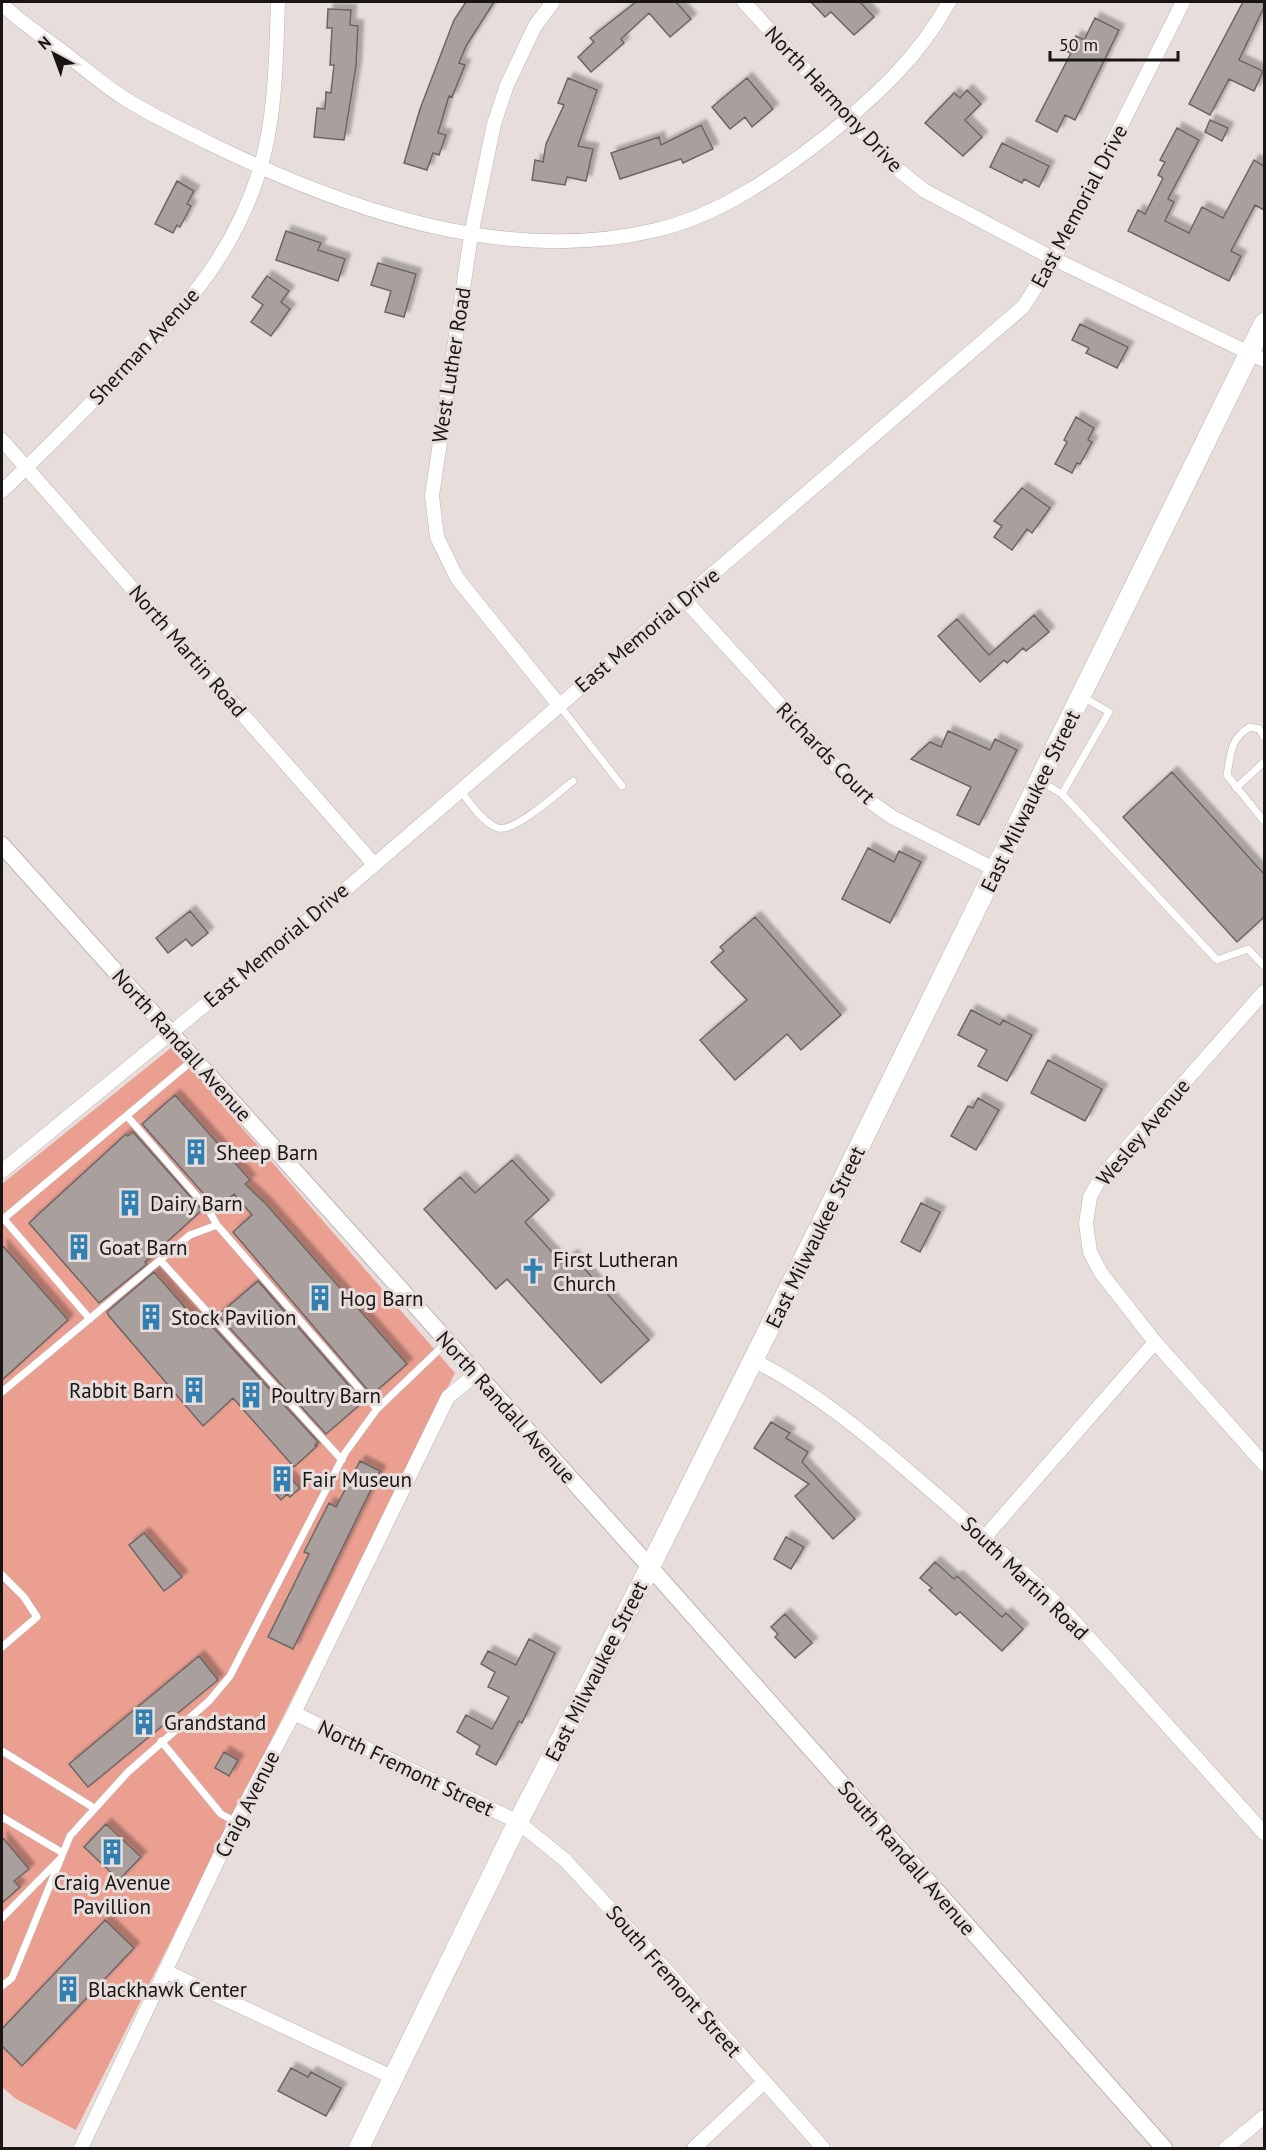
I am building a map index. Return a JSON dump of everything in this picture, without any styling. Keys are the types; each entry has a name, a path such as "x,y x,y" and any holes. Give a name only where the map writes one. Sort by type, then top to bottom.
{"main road":[{"name":"East Milwaukee Street","path":"359,2148 518,1822 650,1567 1082,696 1257,356 1264,323"}],"street":[{"name":"Sherman Avenue","path":"2,491 177,317 195,295 233,236 260,168 272,102 278,2"},
{"name":"West Luther Road","path":"553,2 535,26 507,85 495,124 471,235 432,496 437,537 458,578 559,705"},
{"name":"North Harmony Drive","path":"744,2 891,164 925,191 1054,259 1257,356"},
{"path":"2,4 122,97 260,168 323,194 471,235 550,243 580,242 657,230 696,218 747,192 797,159 889,81 922,46 949,2"},
{"name":"East Memorial Drive","path":"2,1170 338,896 459,789 1008,321 1037,289 1054,259 1183,2"},
{"name":"North Martin Road","path":"2,440 374,863"},
{"name":"Richards Court","path":"684,599 865,798 892,817 996,870"},
{"name":"North Randall Avenue","path":"2,846 650,1567"},
{"name":"Wesley Avenue","path":"1264,992 1101,1177 1090,1197 1086,1223 1090,1252 1120,1300 1264,1464"},
{"path":"985,1537 1155,1342"},
{"name":"South Martin Road","path":"753,1360 790,1378 859,1430 985,1537 1070,1617 1264,1833"},
{"name":"Craig Avenue","path":"81,2148 236,1822 294,1713 447,1397 476,1374"},
{"name":"South Randall Avenue","path":"650,1567 1164,2148"},
{"name":"North Fremont Street","path":"294,1713 518,1822"},
{"name":"South Fremont Street","path":"518,1822 565,1860 649,1951 823,2148"},
{"path":"165,1971 394,2078"},
{"path":"694,2148 764,2083"},
{"path":"1226,2148 1264,2117"}],"lane":[{"path":"1062,794 1109,712 1082,696"},
{"path":"559,705 622,786"},
{"path":"1264,737 1259,729 1250,727 1232,742 1227,775 1264,821"},
{"path":"1236,788 1264,762"},
{"path":"459,789 487,820 498,828 512,827 573,781"},
{"path":"1040,781 1062,794 1217,960 1248,950 1264,966"},
{"path":"90,1319 2,1219 194,1058"},
{"path":"127,1116 208,1209 217,1225 377,1408"},
{"path":"2,1392 190,1235 217,1225"},
{"path":"160,1260 342,1460"},
{"path":"2,1986 12,1978 70,1836 161,1741 209,1701 230,1676 342,1460 377,1408 447,1342"},
{"path":"2,1575 24,1597 37,1617 2,1647"},
{"path":"161,1741 221,1814 236,1822"},
{"path":"2,1751 94,1809"},
{"path":"2,1817 62,1856"},
{"path":"2,1918 62,1856"}],"shaded area":[{"path":"172,1047 455,1373 76,2130 16,2099 2,2087 2,1184"}],"building":[{"path":"466,2 494,2 466,46 459,63 465,65 452,97 449,96 438,133 446,135 439,155 433,153 427,170 404,163 420,109 454,20"},
{"path":"636,2 676,2 691,19 670,37 649,13 621,39 624,43 591,72 578,57 594,42 590,38"},
{"path":"811,2 860,2 874,17 854,35 831,12 825,17"},
{"path":"1243,2 1264,2 1264,7 1239,60 1263,71 1254,91 1229,79 1210,115 1189,104"},
{"path":"328,9 351,10 350,25 358,26 356,66 344,140 314,137 317,108 325,109 326,92 331,93 334,65 330,65 332,28 327,28"},
{"path":"1095,18 1119,30 1075,120 1065,115 1057,132 1036,121 1071,53 1068,52 1076,36 1084,40"},
{"path":"568,78 597,90 578,146 593,149 586,181 567,177 565,185 532,180 535,160 543,162 546,144 564,105 558,103"},
{"path":"747,78 773,109 752,127 745,117 730,129 712,107"},
{"path":"967,90 981,104 965,120 982,137 963,156 925,123 954,93 960,98"},
{"path":"1210,120 1228,128 1222,141 1205,132"},
{"path":"701,125 713,149 683,163 681,159 620,179 611,153 659,137 661,145"},
{"path":"1177,128 1199,140 1168,199 1174,202 1165,221 1189,233 1202,207 1223,218 1254,160 1264,166 1264,210 1255,205 1231,251 1241,256 1229,281 1128,231 1138,210 1145,214 1163,178 1158,175 1165,162 1160,160"},
{"path":"1002,143 1049,166 1039,187 1024,179 1022,183 990,167"},
{"path":"177,181 194,191 187,204 191,206 180,227 177,225 173,233 155,224"},
{"path":"286,231 321,243 318,250 345,259 338,281 276,260"},
{"path":"378,263 416,274 404,317 385,312 391,291 371,285"},
{"path":"267,276 289,291 281,302 290,309 271,336 251,322 263,305 252,297"},
{"path":"1080,324 1128,347 1117,368 1086,353 1089,348 1072,340"},
{"path":"1076,417 1094,428 1088,440 1092,442 1080,464 1077,463 1072,473 1055,464 1067,442 1064,440"},
{"path":"1022,488 1050,508 1032,533 1027,529 1012,550 994,537 1002,526 994,521"},
{"path":"1034,615 1049,632 1026,651 1023,648 1007,663 1004,660 980,682 938,636 957,619 989,655"},
{"path":"948,731 990,750 995,739 1017,750 979,825 957,815 971,787 911,759 930,742 941,747"},
{"path":"1172,772 1264,874 1264,917 1237,942 1123,817"},
{"path":"868,848 894,862 899,851 921,862 890,923 842,899"},
{"path":"190,911 208,933 192,946 186,939 168,953 156,938"},
{"path":"755,917 841,1015 801,1050 787,1034 735,1080 700,1040 747,1000 711,962 724,951 720,947"},
{"path":"971,1010 1000,1025 1003,1020 1032,1035 1007,1081 978,1066 987,1050 958,1035"},
{"path":"1048,1060 1102,1089 1085,1121 1031,1093"},
{"name":"Hog Barn","path":"175,1095 250,1180 245,1184 265,1203 407,1364 375,1392 371,1394 233,1232 252,1215 234,1194 217,1209 142,1124"},
{"path":"978,1098 999,1110 976,1150 951,1136 968,1106 973,1108"},
{"name":"Dairy Barn","path":"133,1132 202,1210 145,1262 147,1264 99,1303 29,1223 126,1134 128,1136"},
{"name":"First Lutheran Church","path":"512,1160 549,1200 525,1222 562,1263 572,1255 649,1340 601,1383 507,1279 496,1289 424,1209 460,1177 475,1193"},
{"path":"921,1203 940,1212 920,1252 901,1242"},
{"path":"2,1245 68,1320 2,1380"},
{"path":"154,1272 203,1328 209,1323 318,1442 315,1445 317,1446 294,1467 233,1398 203,1426 109,1316 107,1312"},
{"path":"258,1281 363,1402 326,1434 218,1315"},
{"path":"771,1422 790,1433 786,1438 808,1452 802,1462 855,1519 833,1539 795,1496 809,1484 754,1448"},
{"path":"360,1461 380,1471 293,1649 268,1637 309,1554 304,1552 329,1503 336,1507"},
{"name":"Fair Museun","path":"287,1475 300,1488 290,1497 287,1494 281,1500 272,1490"},
{"path":"144,1533 182,1577 164,1591 129,1545"},
{"path":"786,1537 804,1547 791,1569 774,1559"},
{"path":"935,1562 954,1579 957,1576 1002,1617 1006,1613 1023,1629 1002,1651 960,1612 956,1615 929,1590 932,1588 920,1578"},
{"path":"785,1614 812,1643 795,1658 775,1637 778,1634 771,1627"},
{"path":"529,1639 555,1653 522,1723 519,1721 496,1765 476,1754 480,1746 457,1732 466,1715 492,1729 509,1697 488,1687 495,1672 481,1664 488,1651 516,1665"},
{"name":"Grandstand","path":"199,1656 218,1680 88,1787 69,1764"},
{"path":"224,1752 238,1760 229,1776 215,1768"},
{"name":"Craig Avenue Pavillion","path":"106,1824 141,1857 119,1880 84,1847"},
{"path":"2,1837 29,1869 14,1881 20,1887 2,1903"},
{"name":"Blackhawk Center","path":"105,1920 134,1948 22,2066 2,2046 2,2029"},
{"path":"291,2068 308,2077 311,2072 341,2088 326,2116 278,2091"}],"place":[{"name":"Sheep Barn","path":"196,1152"},
{"name":"Dairy Barn","path":"130,1203"},
{"name":"Goat Barn","path":"79,1247"},
{"name":"First Lutheran Church","path":"533,1271"},
{"name":"Hog Barn","path":"320,1298"},
{"name":"Stock Pavilion","path":"151,1317"},
{"name":"Rabbit Barn","path":"194,1390"},
{"name":"Poultry Barn","path":"251,1395"},
{"name":"Fair Museun","path":"282,1479"},
{"name":"Grandstand","path":"144,1722"},
{"name":"Craig Avenue Pavillion","path":"112,1852"},
{"name":"Blackhawk Center","path":"68,1989"}]}
